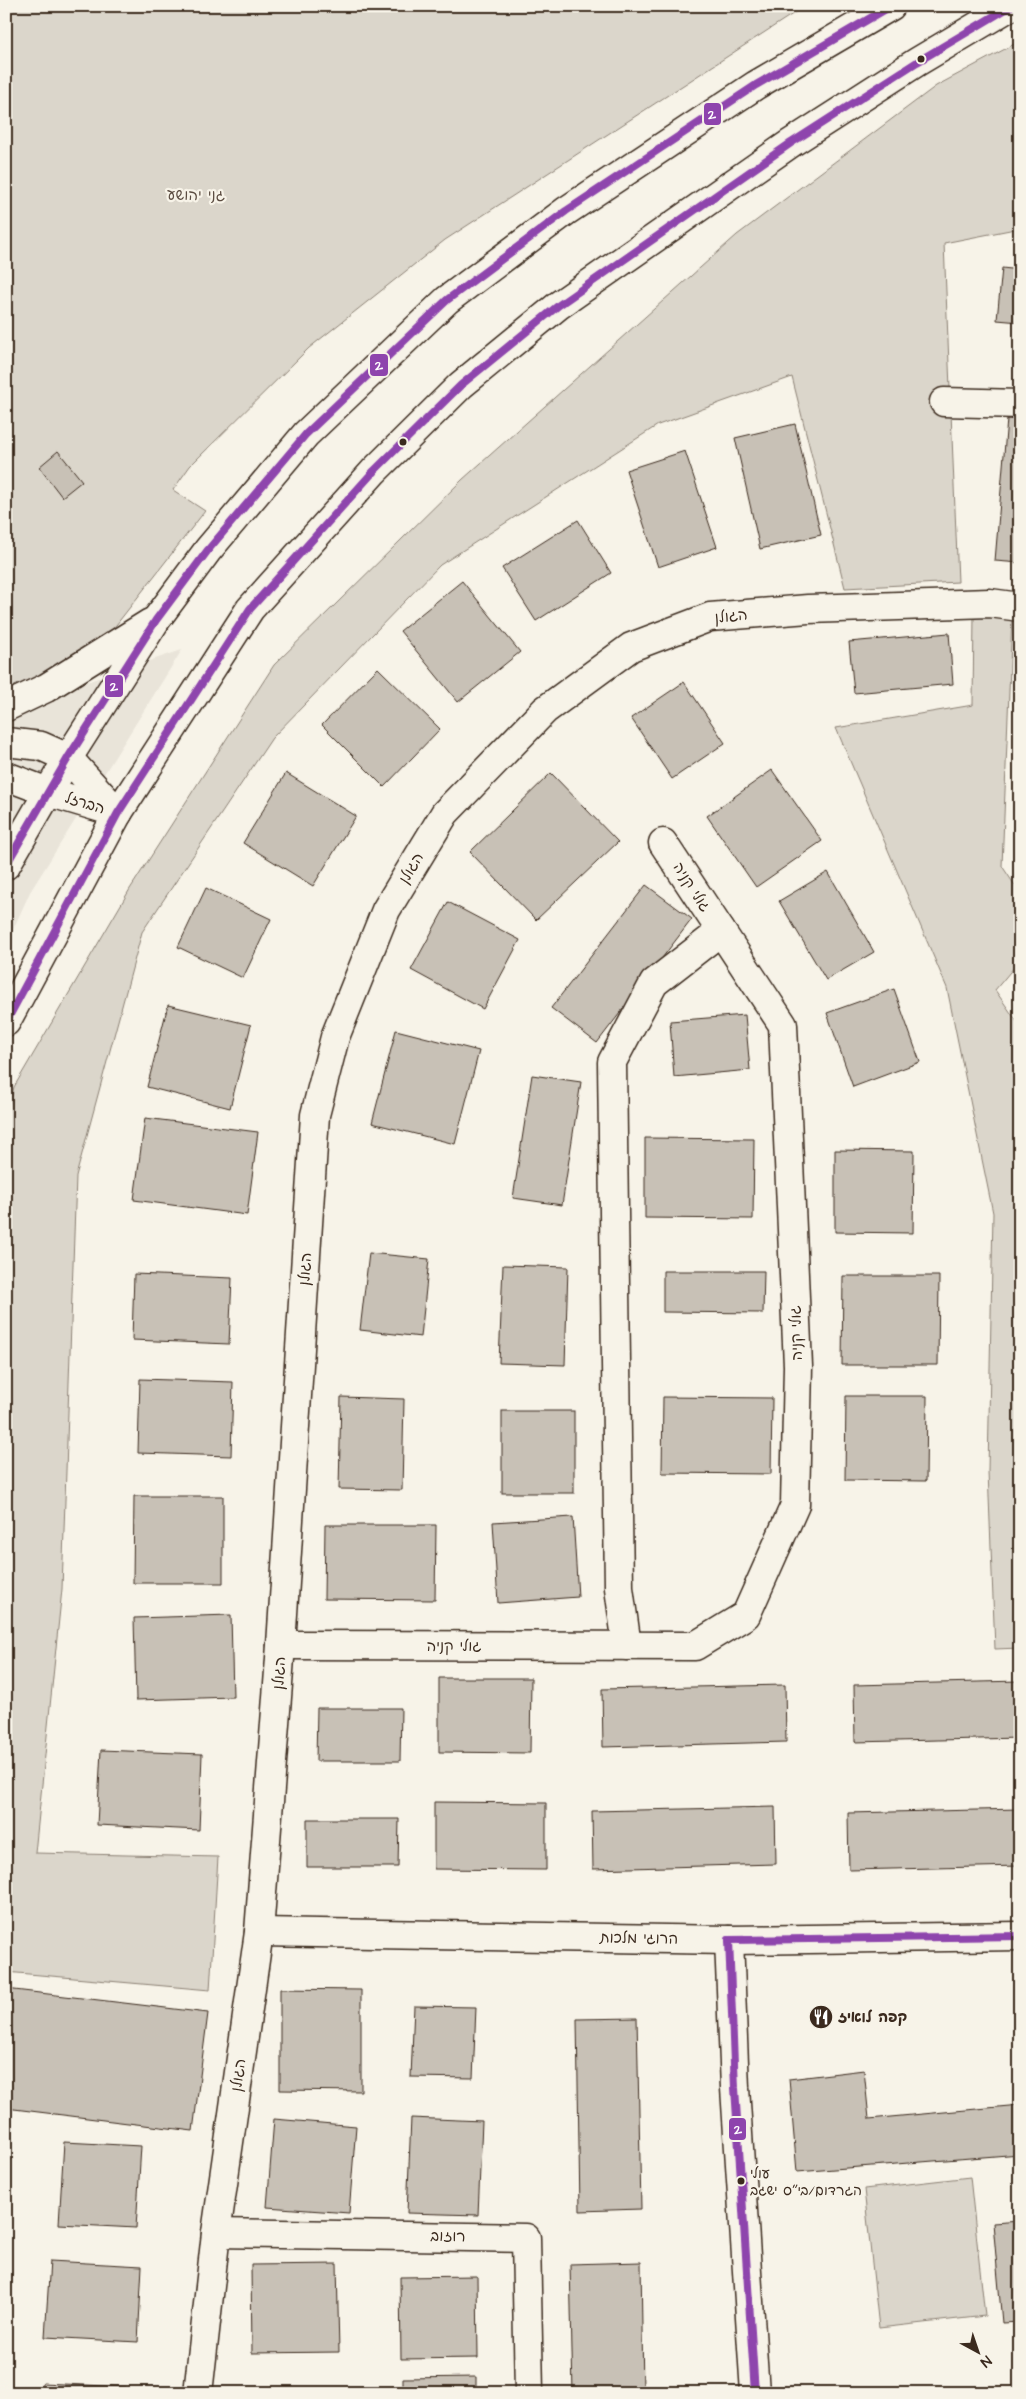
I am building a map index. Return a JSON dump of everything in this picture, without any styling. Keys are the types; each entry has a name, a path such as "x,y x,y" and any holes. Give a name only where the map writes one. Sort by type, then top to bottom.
{"street":[{"path":"6,865 68,758 156,620 208,550 306,434 447,300 566,211 756,85 891,6"},
{"path":"6,1022 118,813 250,609 374,471 461,385 559,305 783,149 918,62 1011,6"},
{"path":"944,402 1020,404"},
{"name":"הגולן","path":"198,2393 216,2233 259,1932 282,1645 315,1115 335,1037 386,910 445,813 545,710 631,647 710,617 808,609 990,603 1020,607"},
{"path":"6,707 46,688 156,620"},
{"name":"הברזל","path":"6,742 41,746 68,758 118,813"},
{"name":"הברזל","path":"6,776 48,792 118,813"},
{"name":"גולי קניה","path":"282,1645 695,1646 746,1615 795,1505 798,1366 783,1024 663,843"},
{"path":"627,1646 618,1588 612,1062 654,983 720,931"},
{"name":"הרוגי מלכות","path":"259,1932 729,1940 1020,1936"},
{"path":"729,1940 735,2088 755,2393"},
{"name":"רוזוב","path":"216,2233 526,2238 529,2393"}],"shaded area":[{"path":"182,650 30,892 6,945 6,709"}],"green space":[{"name":"גני יהושע","path":"6,6 805,6 445,240 309,348 190,466 173,490 205,511 102,643 6,695"},
{"path":"1020,41 1020,228 944,243 958,582 845,588 792,377 658,425 440,565 272,738 142,932 76,1176 62,1589 35,1853 218,1857 210,1990 6,1972 6,1118 14,1087 130,889 274,665 462,480 737,235 936,86"},
{"path":"974,614 1012,616 1002,866 1020,893 1020,960 995,990 1020,1026 1020,1648 995,1649 988,1471 993,1213 947,988 836,728 973,705"},
{"path":"970,2177 985,2316 879,2328 864,2189"}],"building":[{"path":"1002,268 1020,270 1020,322 997,320"},
{"path":"1007,419 1020,420 1020,563 995,561"},
{"path":"795,424 821,535 760,549 735,438"},
{"path":"58,451 82,481 62,497 39,467"},
{"path":"685,451 717,547 658,567 626,470"},
{"path":"578,520 611,573 536,621 502,568"},
{"path":"462,581 520,652 458,702 400,631"},
{"path":"949,633 953,684 854,693 849,642"},
{"path":"378,668 440,729 384,787 322,725"},
{"path":"684,682 725,743 672,779 631,718"},
{"path":"772,770 822,841 756,887 707,816"},
{"path":"286,773 356,816 313,886 243,843"},
{"path":"551,773 618,842 536,920 470,852"},
{"path":"828,872 874,952 826,980 779,901"},
{"path":"646,885 692,919 597,1043 551,1008"},
{"path":"206,888 271,919 243,978 178,947"},
{"path":"448,902 520,940 483,1009 411,970"},
{"path":"894,989 920,1062 853,1087 827,1013"},
{"path":"168,1005 251,1025 230,1108 147,1087"},
{"path":"745,1015 750,1070 674,1077 670,1021"},
{"path":"396,1030 479,1051 455,1144 372,1123"},
{"path":"532,1075 581,1082 562,1205 513,1198"},
{"path":"145,1118 258,1132 247,1215 134,1200"},
{"path":"645,1138 754,1139 753,1219 645,1218"},
{"path":"835,1150 914,1151 913,1233 835,1232"},
{"path":"369,1253 429,1259 421,1337 360,1330"},
{"path":"503,1265 568,1267 565,1365 499,1363"},
{"path":"663,1271 764,1271 763,1313 663,1312"},
{"path":"134,1274 232,1278 229,1344 132,1340"},
{"path":"843,1276 939,1276 938,1365 842,1365"},
{"path":"140,1379 233,1382 231,1456 138,1453"},
{"path":"846,1396 927,1396 926,1481 845,1480"},
{"path":"341,1397 404,1399 402,1490 339,1489"},
{"path":"663,1397 772,1398 771,1474 662,1473"},
{"path":"502,1411 574,1411 574,1493 502,1493"},
{"path":"134,1496 223,1496 223,1583 133,1583"},
{"path":"573,1517 578,1597 498,1603 493,1522"},
{"path":"325,1525 436,1525 435,1600 324,1599"},
{"path":"231,1615 233,1697 136,1700 134,1618"},
{"path":"439,1678 531,1678 530,1753 439,1752"},
{"path":"1020,1681 1020,1738 855,1742 854,1685"},
{"path":"785,1685 786,1742 603,1747 602,1689"},
{"path":"317,1708 401,1708 400,1761 316,1761"},
{"path":"101,1750 202,1754 199,1830 97,1825"},
{"path":"434,1802 546,1803 546,1870 434,1869"},
{"path":"775,1807 776,1864 593,1869 592,1811"},
{"path":"1020,1809 1020,1866 849,1870 848,1813"},
{"path":"307,1819 399,1819 398,1867 307,1867"},
{"path":"6,1989 208,2013 193,2131 6,2108"},
{"path":"280,1989 361,1990 361,2091 280,2090"},
{"path":"414,2006 476,2007 473,2078 411,2077"},
{"path":"637,2018 641,2209 580,2211 577,2019"},
{"path":"864,2070 869,2119 1020,2105 1020,2154 797,2172 789,2079"},
{"path":"411,2118 482,2121 478,2215 407,2213"},
{"path":"274,2119 356,2126 349,2213 267,2207"},
{"path":"64,2142 141,2146 136,2228 59,2224"},
{"path":"1020,2221 1020,2322 1002,2323 993,2223"},
{"path":"50,2261 142,2266 138,2342 45,2337"},
{"path":"641,2262 643,2393 573,2393 570,2264"},
{"path":"337,2264 339,2352 252,2353 251,2265"},
{"path":"477,2276 478,2358 401,2359 400,2277"},
{"path":"476,2377 476,2393 403,2393 403,2378"},
{"path":"42,2383 126,2387 125,2393 41,2393"}],"transit line":[{"name":"2","path":"6,865 68,758 156,620 208,550 306,434 447,300 566,211 756,85 891,6"},
{"name":"2","path":"6,1022 118,813 250,609 374,471 461,385 559,305 791,143 917,62 1011,6"},
{"name":"2","path":"729,1940 1020,1936"},
{"name":"2","path":"729,1940 735,2088 755,2393"}],"place":[{"name":"קפה לואיז","path":"821,2017"},
{"name":"עולי הגרדום/בי״ס ישגב","path":"741,2181"}]}
